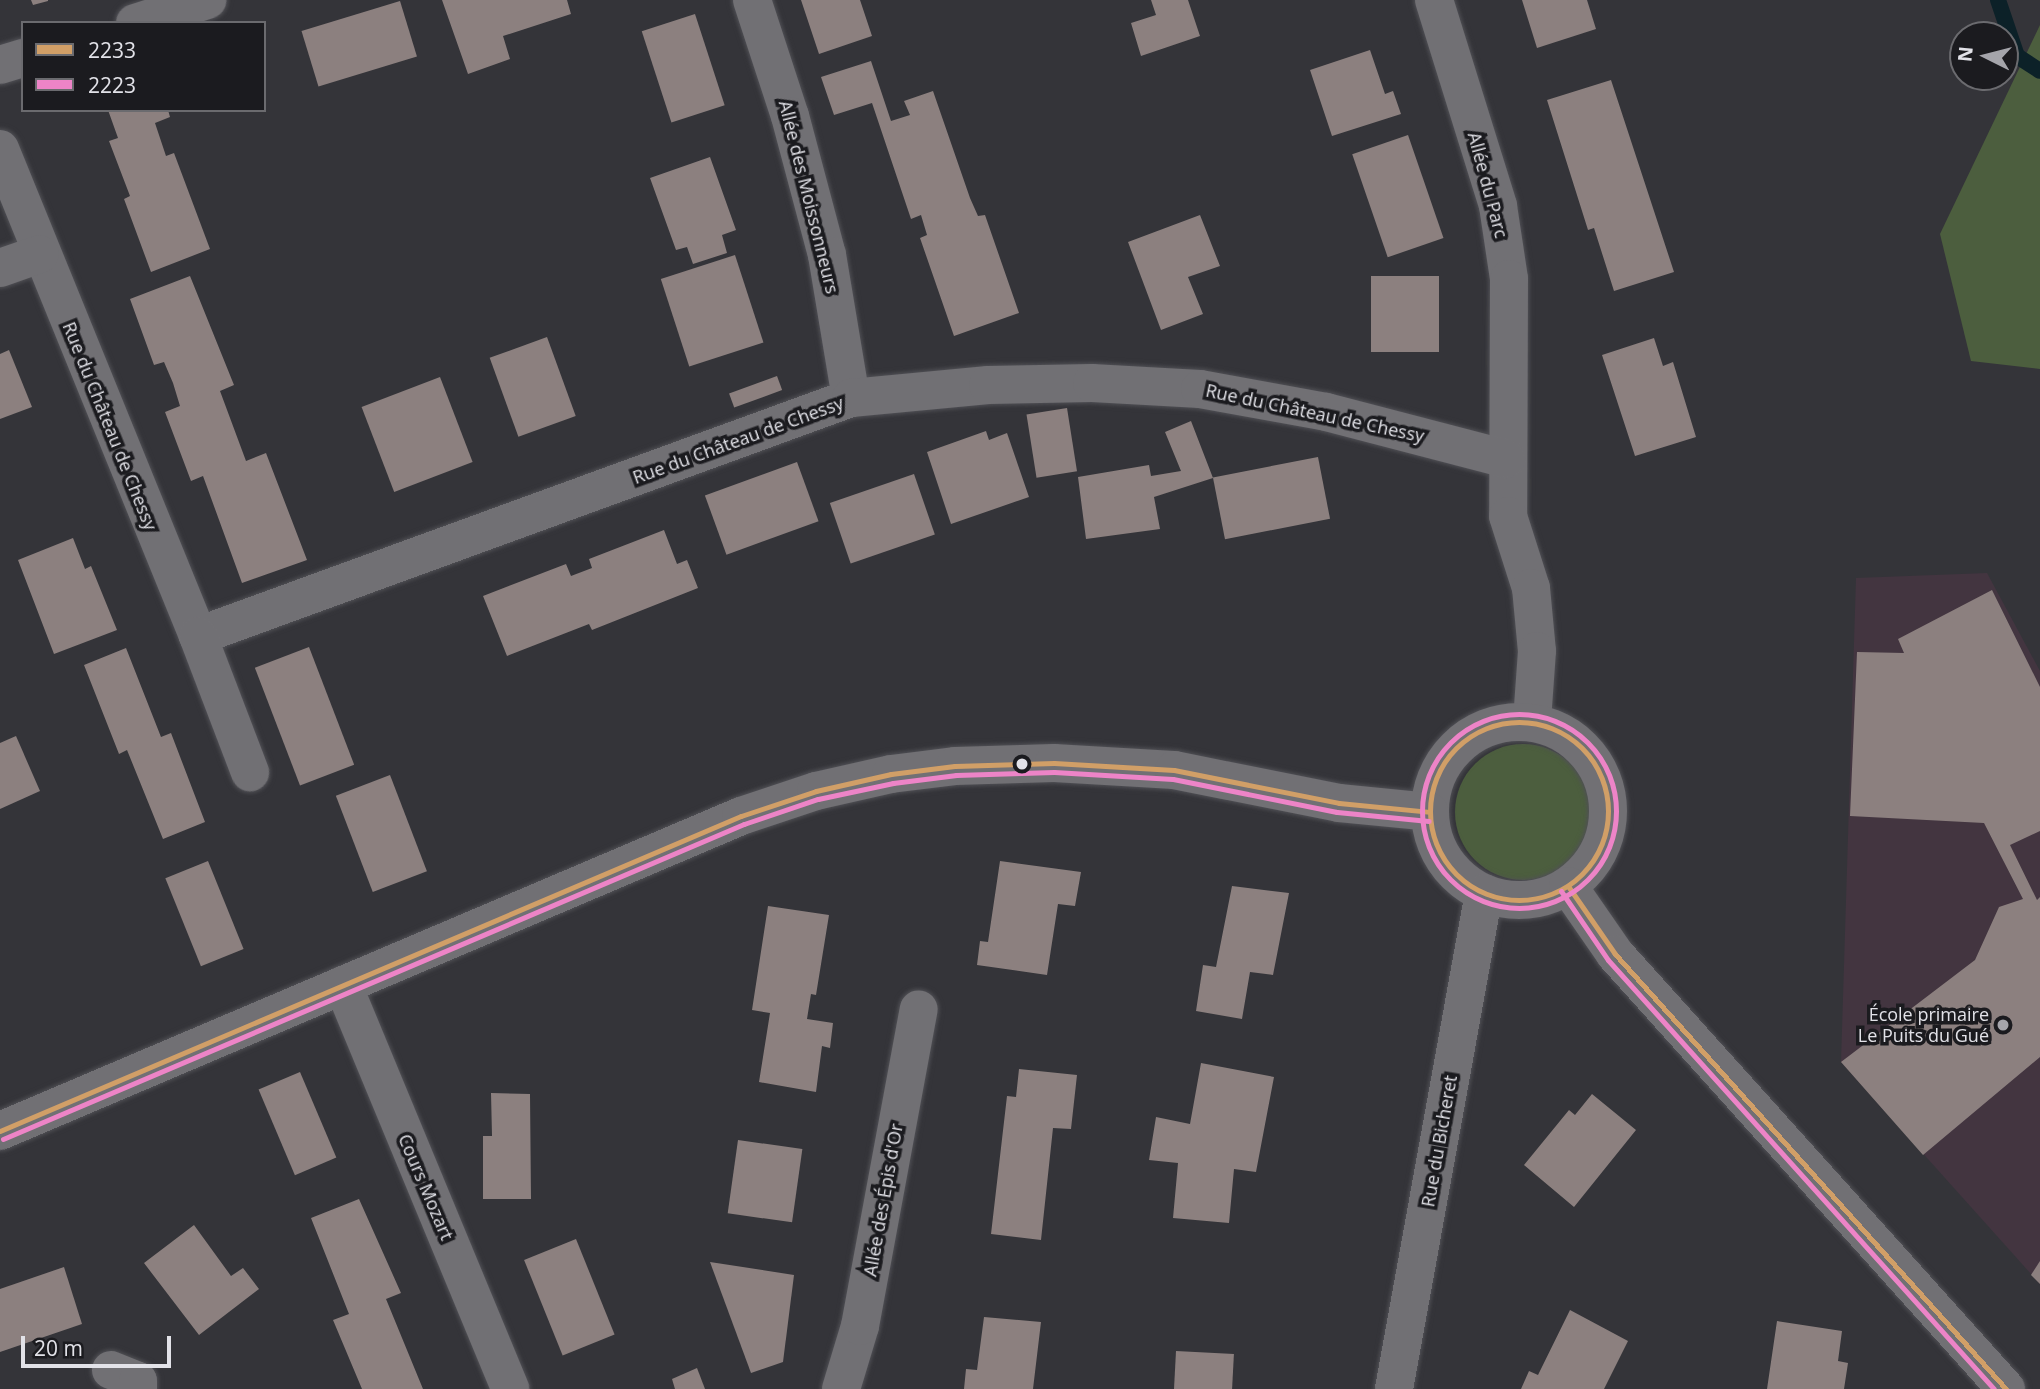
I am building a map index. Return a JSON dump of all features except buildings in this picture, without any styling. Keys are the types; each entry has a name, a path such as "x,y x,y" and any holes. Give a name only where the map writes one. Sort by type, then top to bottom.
{"street":[{"path":"141,21 207,0"},
{"name":"Allée des Moissonneurs","path":"752,0 790,116 827,255 851,398"},
{"name":"Allée du Parc","path":"1434,0 1498,206 1509,279 1506,459 1508,516 1531,587 1537,651 1532,722"},
{"path":"0,65 21,59"},
{"name":"Rue du Château de Chessy","path":"0,149 40,254 198,636 250,772"},
{"path":"0,268 40,254"},
{"name":"Rue du Château de Chessy","path":"198,636 851,398 1001,385 1200,389 1326,412 1506,459"},
{"path":"1532,722 1566,734 1592,758 1607,791 1608,827 1593,861 1568,886 1541,898 1512,900 1484,893 1462,880 1445,861 1434,837 1430,812 1437,774 1461,743 1494,725 1532,722"},
{"path":"0,1131 741,817 816,791 891,774 955,766 1054,763 1174,770 1339,803 1430,812"},
{"path":"1568,886 1615,954 2006,1389"},
{"name":"Rue du Bicheret","path":"1394,1389 1484,893"},
{"name":"Cours Mozart","path":"342,985 510,1389"},
{"name":"Allée des Épis d'Or","path":"841,1389 860,1326 919,1009"}],"shaded area":[{"path":"1987,573 2040,671 2040,1284 1841,1062 1856,578"}],"green space":[{"path":"2040,25 2040,369 1971,361 1940,234 2008,91 2019,91 2019,69"},
{"path":"1523,744 1549,749 1571,764 1586,786 1591,812 1586,838 1571,860 1549,875 1523,880 1497,875 1475,860 1460,838 1455,812 1460,786 1475,764 1497,749"}],"waterway":[{"path":"1998,0 2017,56 2040,71"}],"transit line":[{"name":"2223","path":"1519,714 1538,715 1556,721 1588,742 1609,774 1615,792 1616,811 1615,830 1609,848 1588,880 1556,901 1538,907 1519,908 1500,907 1482,901 1450,880 1429,848 1423,830 1422,811 1423,792 1429,774 1450,742 1482,721 1500,715 1519,714"},
{"name":"2233","path":"1519,722 1553,729 1582,748 1601,777 1608,811 1601,845 1582,874 1553,893 1519,900 1485,893 1456,874 1437,845 1430,811 1437,777 1456,748 1485,729 1519,722"},
{"name":"2233","path":"0,1131 741,816 816,791 891,774 955,766 1054,763 1174,770 1339,803 1430,812"},
{"name":"2223","path":"3,1139 744,824 818,799 893,783 956,775 1054,772 1173,779 1337,812 1429,821"},
{"name":"2233","path":"1568,886 1615,954 2006,1389"},
{"name":"2223","path":"1561,891 1608,960 1994,1389"}],"place":[{"name":"École primaire Le Puits du Gué","path":"2003,1025"}]}
